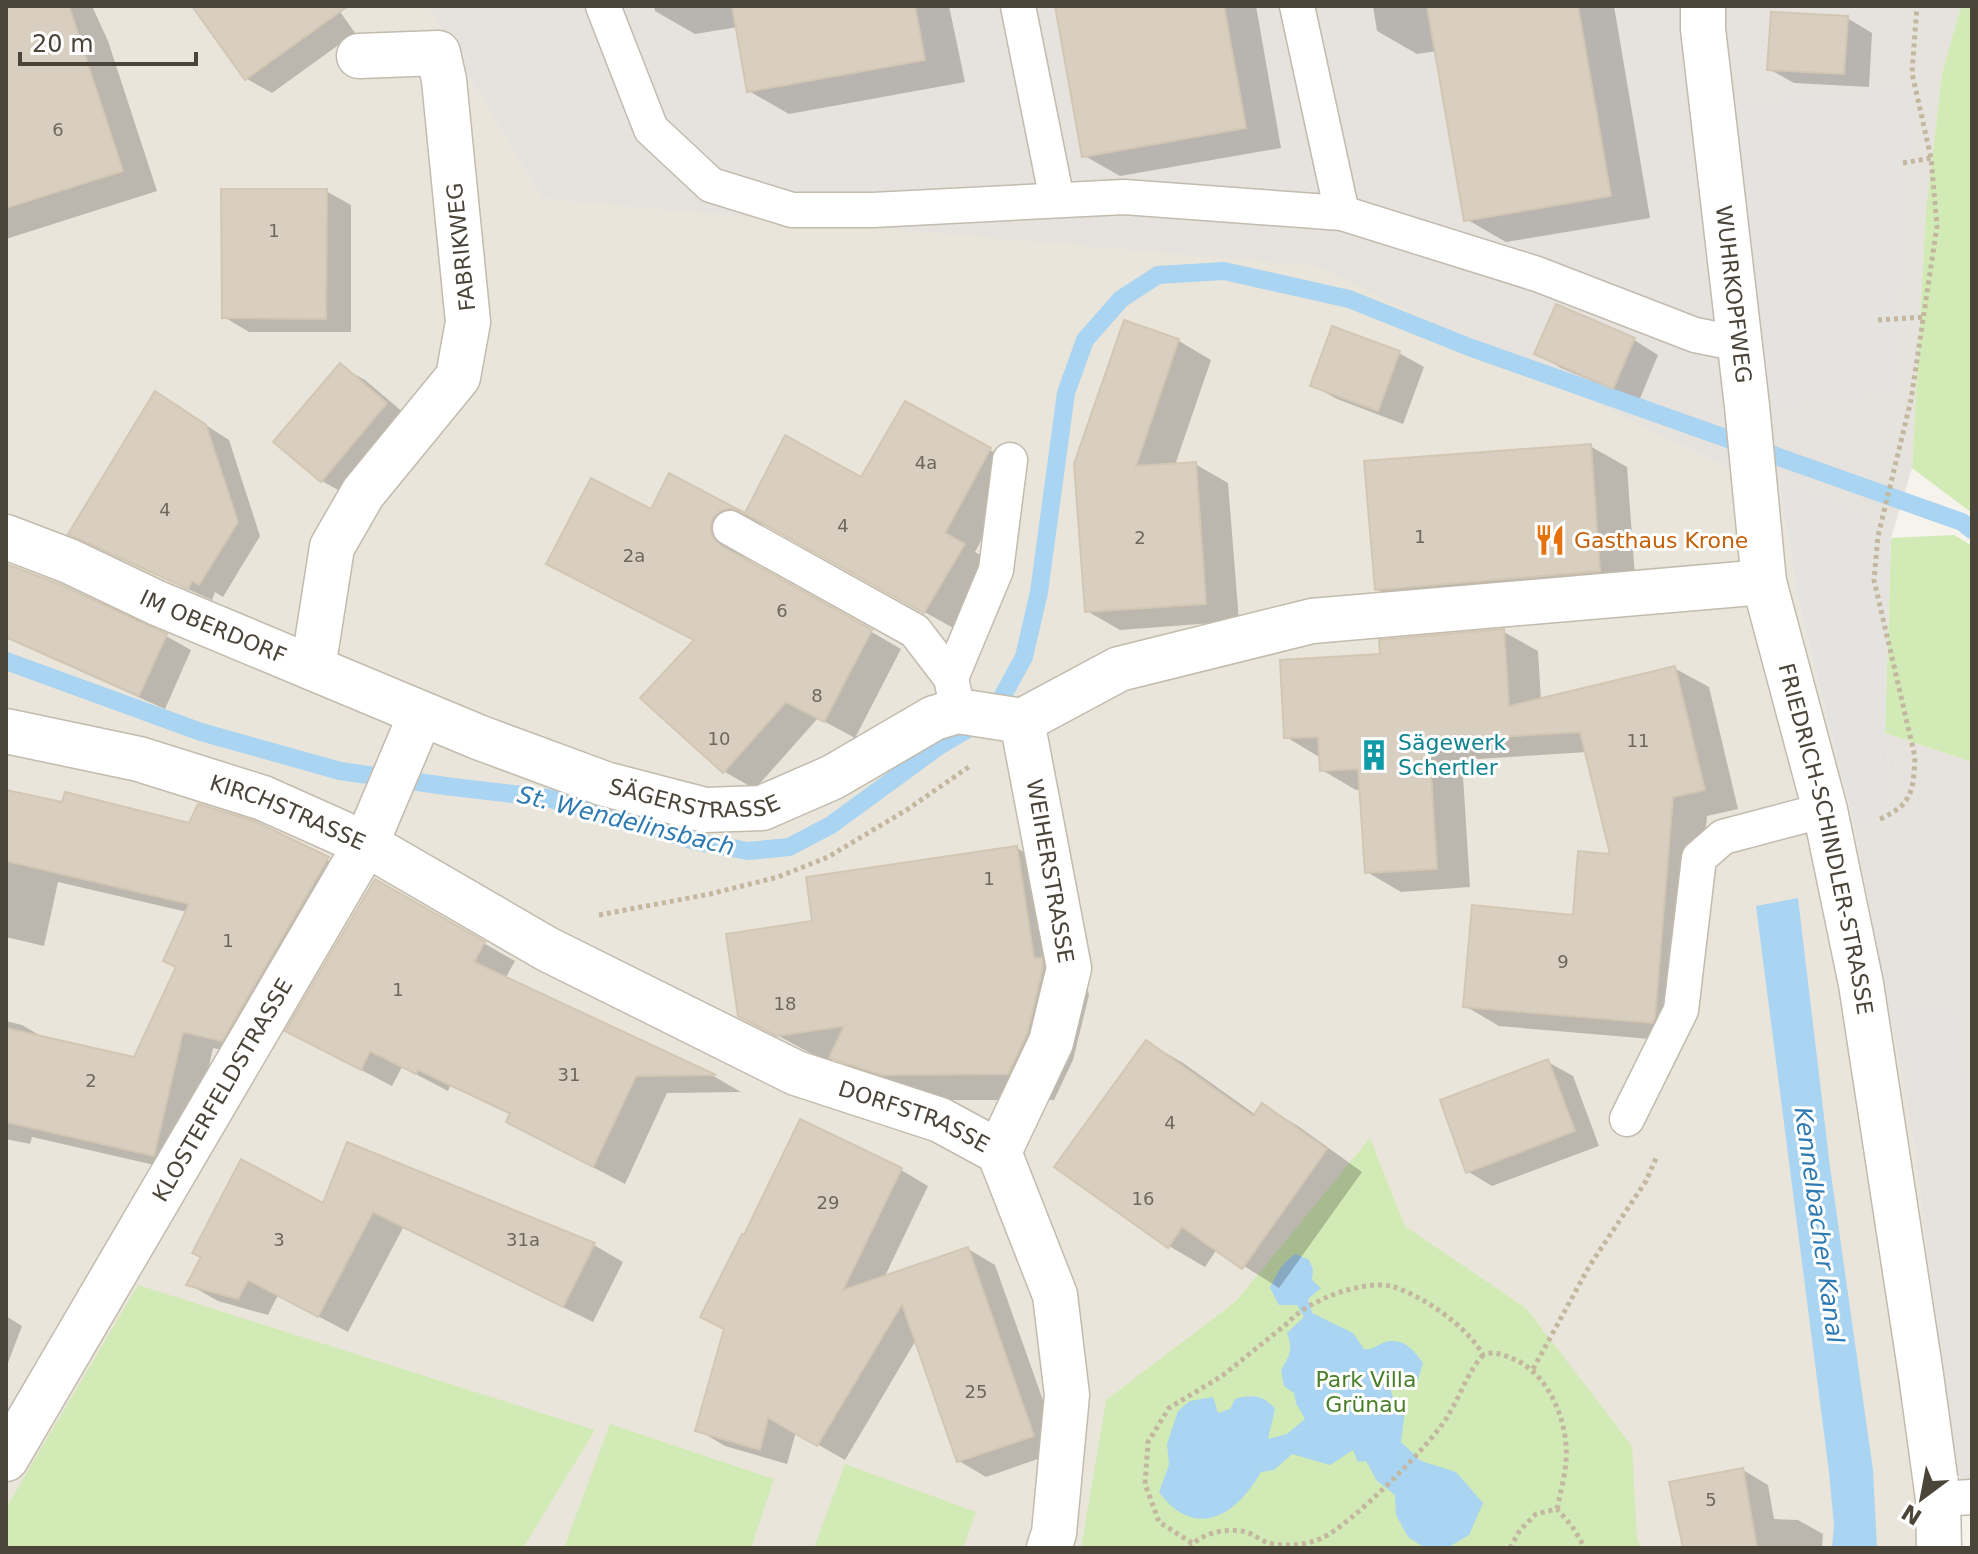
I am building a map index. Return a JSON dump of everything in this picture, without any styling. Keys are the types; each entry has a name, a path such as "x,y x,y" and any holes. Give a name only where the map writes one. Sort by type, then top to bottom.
{"street":[{"name":"WUHRKOPFWEG","path":"1703,6 1703,29 1764,582"},
{"name":"FABRIKWEG","path":"313,668 332,547 363,493 458,377 468,322 444,80 438,53 359,56"},
{"name":"IM OBERDORF","path":"6,537 69,561 157,603 313,668 417,726"},
{"path":"955,695 1013,720 1119,669 1312,621 1764,582"},
{"name":"FRIEDRICH-SCHINDLER-STRASSE","path":"1764,582 1827,822 1864,1003 1955,1498 1939,1548"},
{"name":"SÄGERSTRASSE","path":"417,726 478,737 605,784 705,810 762,808 833,777 934,718 955,695"},
{"name":"WEIHERSTRASSE","path":"999,1152 1051,1042 1069,968 1013,720"},
{"name":"KLOSTERFELDSTRASSE","path":"6,1459 372,832 417,726"},
{"name":"KIRCHSTRASSE","path":"6,731 139,759 372,832 547,949"},
{"name":"DORFSTRASSE","path":"547,949 796,1073 940,1120 999,1152 1055,1295 1067,1395 1054,1533 1049,1548"}],"lane":[{"path":"603,6 651,129 711,185 792,210 873,210 1124,197 1342,213 1537,274 1695,335 1740,344"},
{"path":"1018,6 1057,200"},
{"path":"1297,6 1342,213"},
{"path":"955,695 996,570 1010,460"},
{"path":"730,528 915,631 955,695"},
{"path":"1627,1119 1681,1010 1699,858 1723,837 1827,822"}],"path":[{"path":"1827,822 1874,822 1901,810 1913,786 1915,757 1874,580 1878,536 1911,400 1937,226 1931,158 1912,73 1917,6"},
{"path":"1903,163 1931,158"},
{"path":"1878,320 1925,317"},
{"path":"1483,1355 1477,1343 1461,1327 1411,1295 1389,1286 1351,1290 1315,1302 1296,1313 1222,1376 1169,1408 1148,1442 1145,1484 1159,1522 1191,1546 1219,1531 1245,1532 1270,1544 1301,1545 1324,1537 1363,1507 1426,1444 1451,1411 1483,1355 1490,1352 1510,1357 1533,1369 1548,1390 1562,1419 1567,1448 1557,1509"},
{"path":"1510,1548 1520,1530 1536,1514 1557,1509"},
{"path":"1557,1509 1585,1548"}],"shaded area":[{"path":"6,6 427,6 542,199 1316,263 1728,468 1779,483 1799,606 1854,826 1915,1149 1955,1506 1955,1548 1642,1548 1526,1308 1405,1226 1370,1139 1236,1301 1106,1400 1081,1548 6,1548"},
{"path":"427,6 1961,6 1942,74 1926,210 1912,468 1891,538 1842,502 1728,468 1317,266 542,199"},
{"path":"1914,86 1894,392 1764,410 1729,105"},
{"path":"1779,483 1842,502 1891,538 1885,733 1894,813 1854,826 1799,606"},
{"path":"1885,733 1972,762 1972,1505 1955,1506 1915,1149 1854,826 1894,813"},
{"path":"1955,1004 1972,1117 1920,1125 1898,1009"}],"green space":[{"path":"1961,6 1972,6 1972,513 1912,468 1926,210 1942,74"},
{"path":"1954,535 1972,546 1972,762 1885,733 1891,538"},
{"name":"Park Villa Grünau","path":"1370,1138 1405,1226 1526,1308 1632,1446 1637,1538 1642,1548 1081,1548 1106,1400 1236,1301"},
{"path":"138,1285 595,1430 523,1548 6,1548 6,1508"},
{"path":"610,1424 774,1479 751,1548 564,1548"},
{"path":"845,1464 976,1512 963,1548 814,1548"}],"water":[{"name":"Kennelbacher Kanal","path":"1798,898 1830,1167 1873,1470 1877,1548 1832,1548 1834,1525 1829,1472 1756,906"},
{"path":"1296,1254 1309,1260 1313,1270 1312,1280 1321,1288 1308,1299 1312,1313 1353,1333 1364,1349 1396,1341 1411,1349 1423,1363 1415,1389 1395,1385 1391,1390 1394,1402 1405,1410 1401,1442 1421,1461 1456,1472 1483,1503 1469,1535 1447,1548 1425,1548 1408,1537 1396,1515 1395,1495 1377,1481 1366,1461 1358,1462 1353,1450 1330,1465 1292,1454 1274,1470 1261,1472 1240,1501 1214,1517 1201,1519 1187,1516 1159,1492 1169,1465 1167,1444 1178,1411 1190,1401 1213,1397 1218,1413 1230,1409 1235,1399 1247,1396 1262,1398 1275,1409 1268,1439 1287,1434 1305,1419 1294,1393 1284,1386 1281,1370 1290,1352 1287,1333 1304,1317 1297,1305 1279,1305 1270,1288 1283,1264"}],"building":[{"path":"6,6 69,6 123,171 6,208"},
{"path":"192,6 348,6 245,80"},
{"path":"732,6 915,6 925,60 747,92"},
{"path":"1055,6 1224,6 1246,128 1082,157"},
{"path":"1427,6 1578,6 1611,196 1464,221"},
{"path":"1771,12 1848,16 1844,74 1767,70"},
{"path":"221,189 327,189 326,319 222,318"},
{"path":"1556,304 1635,338 1613,389 1534,354"},
{"path":"1124,320 1179,339 1136,466 1196,462 1206,604 1085,612 1074,464"},
{"path":"1332,326 1400,351 1378,411 1310,386"},
{"path":"340,363 387,403 321,482 273,442"},
{"path":"155,391 206,425 238,522 199,585 192,581 188,589 68,534"},
{"path":"905,401 991,448 945,533 965,544 924,613 740,511 730,508 720,511 712,519 710,529 720,545 872,630 824,722 786,702 723,773 640,698 694,640 546,564 591,478 651,509 669,473 745,513 785,435 861,477"},
{"path":"1591,444 1600,571 1375,590 1364,461"},
{"path":"6,564 59,584 167,634 139,696 6,637"},
{"path":"1504,629 1509,706 1675,666 1705,790 1673,797 1655,1017 1652,1023 1463,1007 1472,905 1573,915 1578,851 1610,854 1580,732 1429,741 1437,869 1365,873 1358,769 1320,771 1318,737 1284,738 1280,660 1380,654 1379,640"},
{"path":"6,790 62,802 65,792 189,823 198,804 254,821 329,857 222,1041 183,1032 154,1156 6,1122 6,1028 134,1057 176,967 163,961 189,904 6,861"},
{"path":"1017,846 1034,958 1042,958 1043,967 1027,1034 1008,1074 882,1075 829,1058 844,1026 777,1036 738,1016 726,934 812,921 806,877"},
{"path":"375,879 485,942 474,962 716,1075 636,1076 593,1167 506,1122 510,1113 418,1070 416,1074 370,1051 361,1070 285,1031"},
{"path":"1146,1040 1253,1116 1262,1103 1327,1149 1242,1269 1182,1227 1168,1248 1054,1167"},
{"path":"1548,1059 1575,1131 1466,1173 1440,1100"},
{"path":"800,1119 902,1168 843,1290 968,1247 1034,1436 957,1462 902,1304 817,1446 768,1418 760,1450 695,1431 724,1329 700,1317"},
{"path":"347,1142 595,1243 563,1307 373,1212 318,1317 248,1280 238,1299 186,1285 201,1257 192,1253 241,1159 323,1203"},
{"path":"1743,1468 1757,1548 1683,1548 1669,1482"}],"waterway":[{"name":"St. Wendelinsbach","path":"6,661 201,732 340,771 548,798 699,842 748,851 789,847 831,825 939,746 973,726 1001,699 1024,657 1039,592 1066,393 1085,340 1121,299 1158,275 1224,271 1349,299 1469,347 1962,522 1972,530"}],"place":[{"name":"Gasthaus Krone","path":"1550,540"},
{"name":"Sägewerk Schertler","path":"1374,755"}]}
